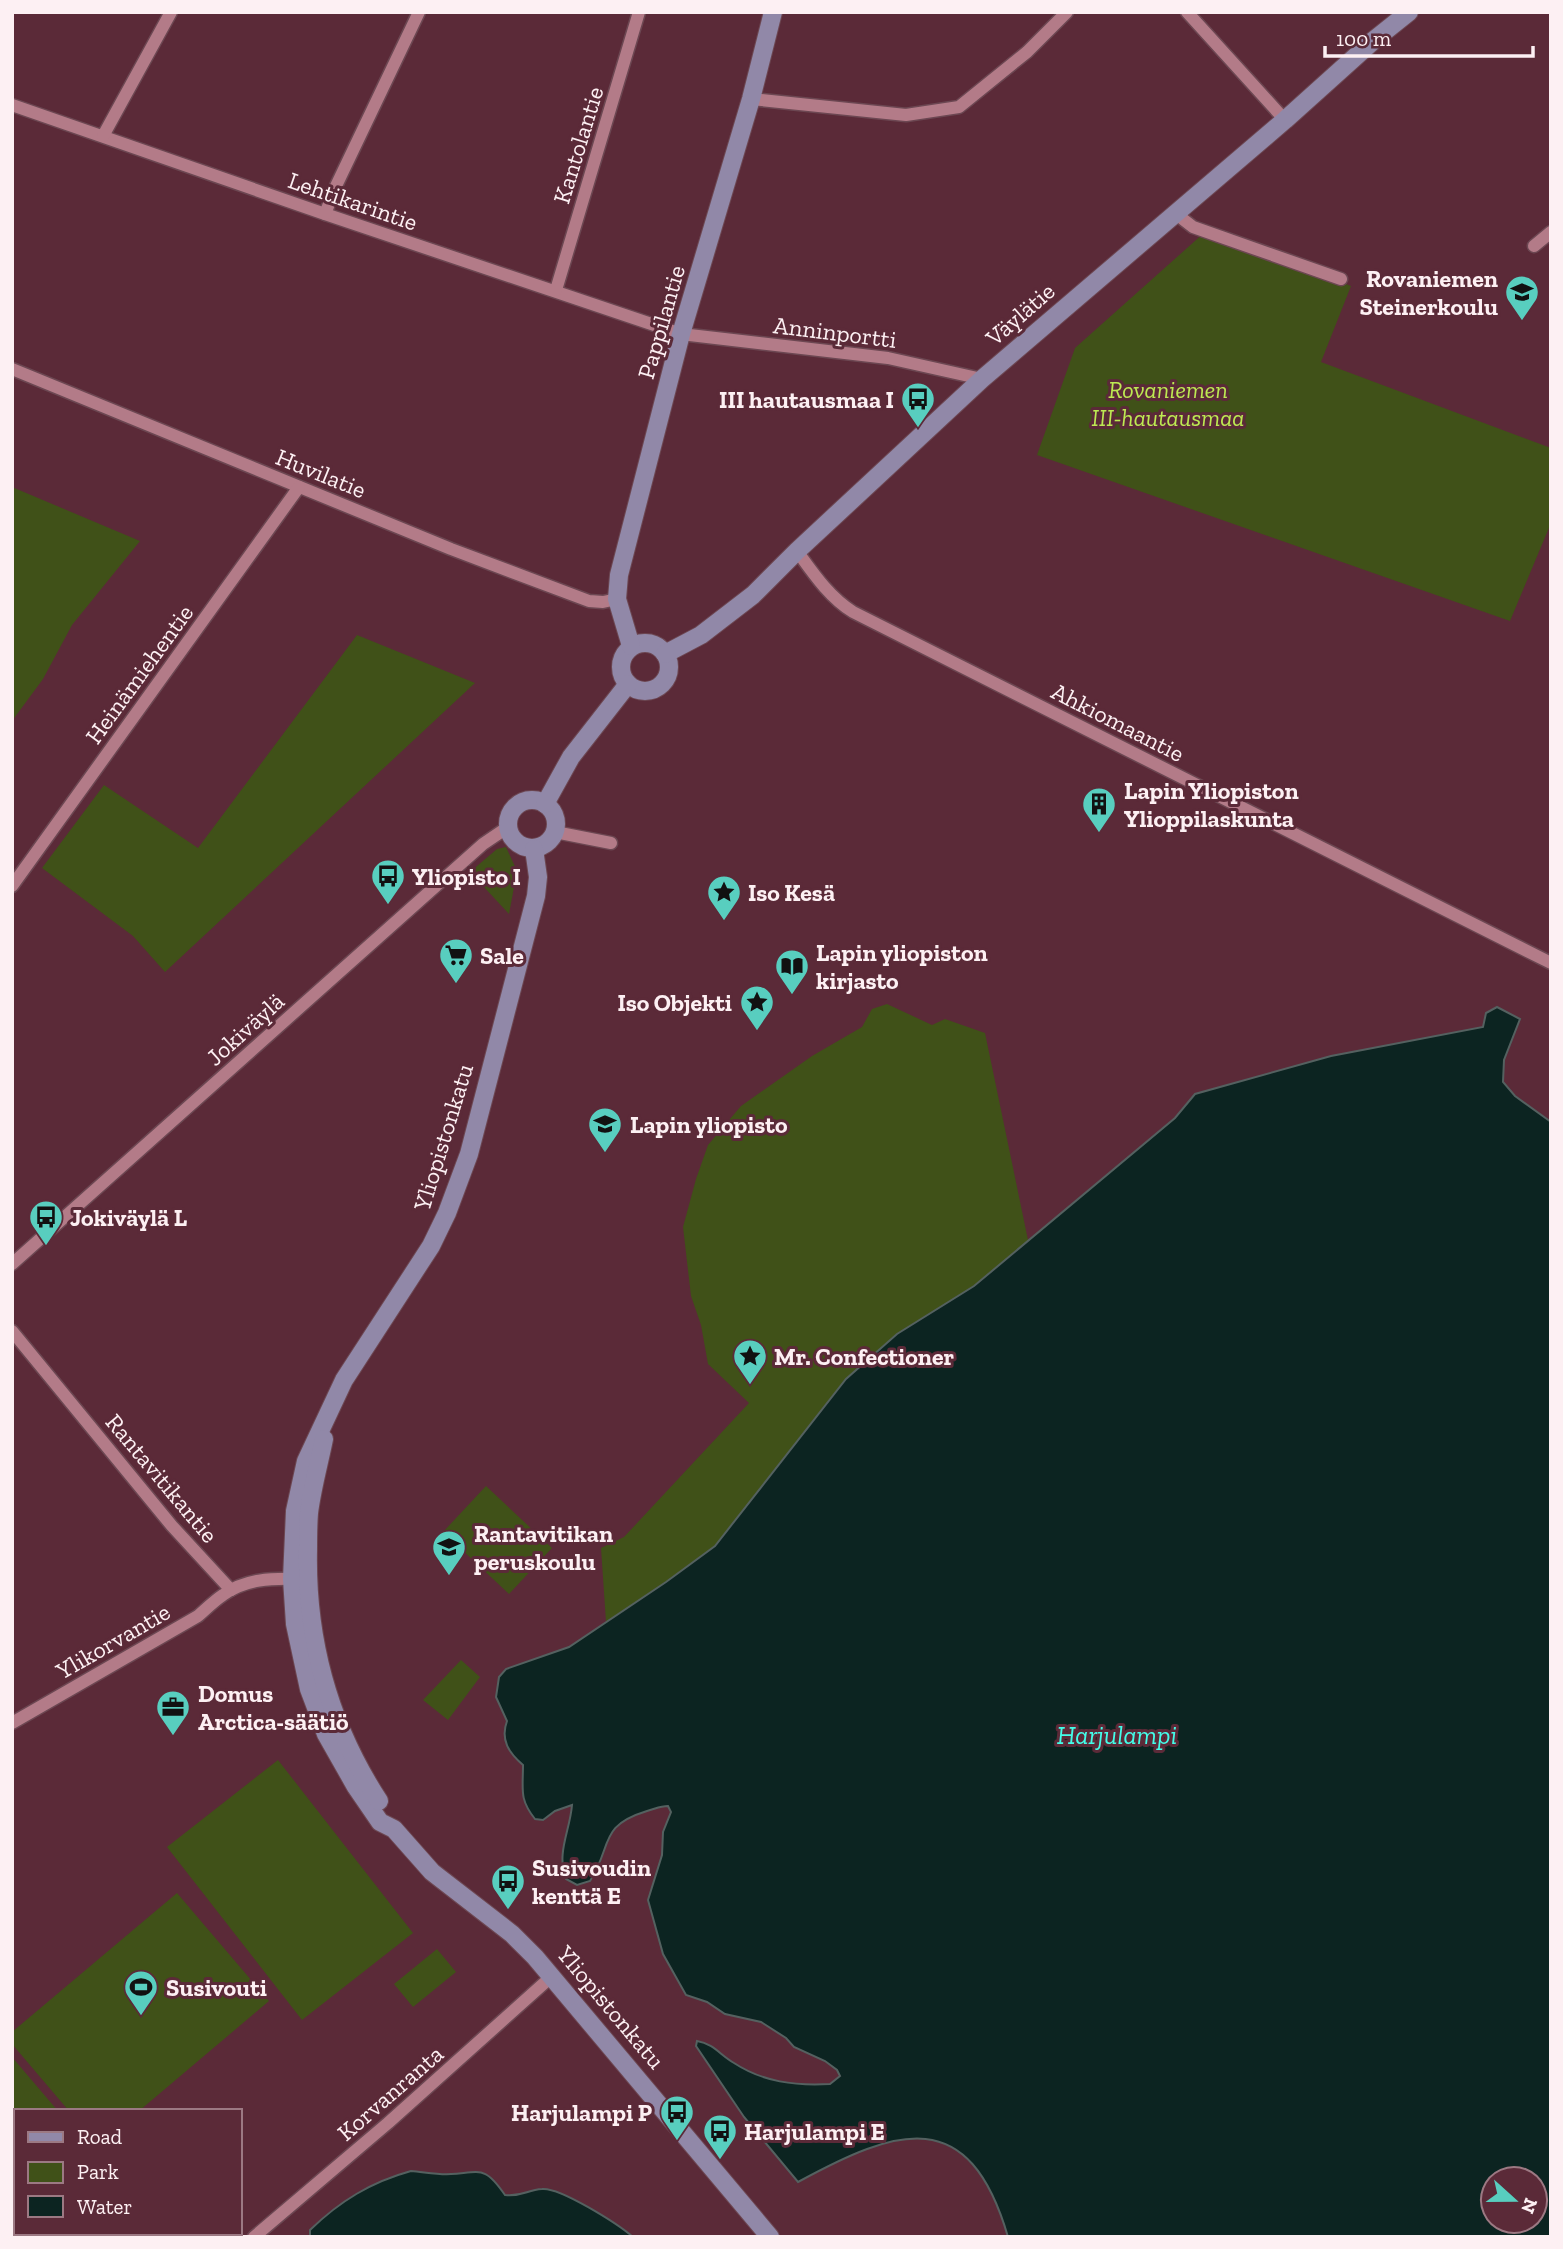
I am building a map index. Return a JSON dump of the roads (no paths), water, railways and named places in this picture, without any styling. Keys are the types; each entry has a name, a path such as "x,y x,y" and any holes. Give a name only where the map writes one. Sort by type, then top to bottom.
{"street":[{"path":"103,136 171,12"},
{"path":"325,214 335,186 419,12"},
{"name":"Kantolantie","path":"556,290 639,12"},
{"name":"Pappilantie","path":"631,646 617,599 619,575 681,334 751,99 773,12"},
{"path":"751,99 906,115 959,107 1027,52 1067,12"},
{"path":"1187,12 1284,120"},
{"name":"Väylätie","path":"665,654 701,635 743,603 982,379 1409,12"},
{"name":"Lehtikarintie","path":"12,105 681,334"},
{"path":"1175,213 1192,227 1341,279"},
{"path":"1534,246 1551,232"},
{"name":"Anninportti","path":"681,334 888,358 982,379"},
{"name":"Huvilatie","path":"12,369 450,549 589,601 617,599"},
{"name":"Heinämiehentie","path":"12,886 299,486"},
{"name":"Ahkiomaantie","path":"797,551 842,605 1551,963"},
{"path":"646,642 660,648 665,654 669,669 663,683 642,691 628,684 620,669 625,653 631,646 646,642"},
{"path":"545,804 571,757 628,684"},
{"path":"530,800 545,804 555,816 555,832 547,844 534,849 519,845 508,827 511,812 516,806 530,800"},
{"name":"Jokiväylä","path":"12,1264 483,844 508,827"},
{"path":"555,832 611,843"},
{"name":"Yliopistonkatu","path":"534,849 538,877 536,896 459,1184 431,1246 344,1380 328,1415 309,1514 295,1624 309,1689 326,1734 356,1787 380,1822 394,1829 432,1872 512,1934 535,1957 770,2237"},
{"name":"Rantavitikantie","path":"12,1331 172,1526 231,1590"},
{"path":"231,1590 251,1581 300,1579"},
{"name":"Ylikorvantie","path":"12,1723 198,1616 231,1590"},
{"name":"Korvanranta","path":"254,2237 388,2123 551,1978"}],"water":[{"name":"Harjulampi","path":"1497,1007 1520,1019 1504,1060 1503,1082 1515,1096 1551,1122 1551,2237 1008,2237 992,2194 973,2164 951,2146 926,2139 898,2140 867,2149 798,2182 744,2117 696,2046 697,2041 712,2047 756,2075 768,2079 830,2084 840,2076 837,2070 825,2061 794,2047 786,2038 761,2022 725,2014 707,2002 686,1995 663,1954 648,1900 662,1855 663,1832 671,1812 668,1806 631,1817 613,1830 590,1881 577,1885 566,1879 562,1860 572,1805 555,1811 543,1820 535,1819 526,1806 523,1794 523,1765 510,1751 505,1740 507,1721 496,1697 499,1677 506,1669 569,1647 715,1546 846,1379 897,1334 974,1286 1175,1118 1195,1094 1331,1056 1483,1027 1486,1013"},
{"path":"411,2171 442,2174 482,2173 492,2179 505,2195 550,2190 589,2207 633,2237 310,2237 310,2230 345,2201 369,2187"}],"place":[{"name":"Rovaniemen Steinerkoulu","path":"1522,322"},
{"name":"III hautausmaa I","path":"918,429"},
{"name":"Lapin Yliopiston Ylioppilaskunta","path":"1099,834"},
{"name":"Yliopisto I","path":"388,906"},
{"name":"Iso Kesä","path":"724,922"},
{"name":"Sale","path":"456,985"},
{"name":"Lapin yliopiston kirjasto","path":"792,996"},
{"name":"Iso Objekti","path":"757,1032"},
{"name":"Lapin yliopisto","path":"605,1154"},
{"name":"Jokiväylä L","path":"46,1247"},
{"name":"Mr. Confectioner","path":"750,1386"},
{"name":"Rantavitikan peruskoulu","path":"449,1577"},
{"name":"Domus Arctica-säätiö","path":"173,1737"},
{"name":"Susivoudin kenttä E","path":"508,1911"},
{"name":"Susivouti","path":"141,2017"},
{"name":"Harjulampi P","path":"677,2142"},
{"name":"Harjulampi E","path":"720,2161"}],"park label":[{"name":"Rovaniemen III-hautausmaa","path":"1168,403"}]}
